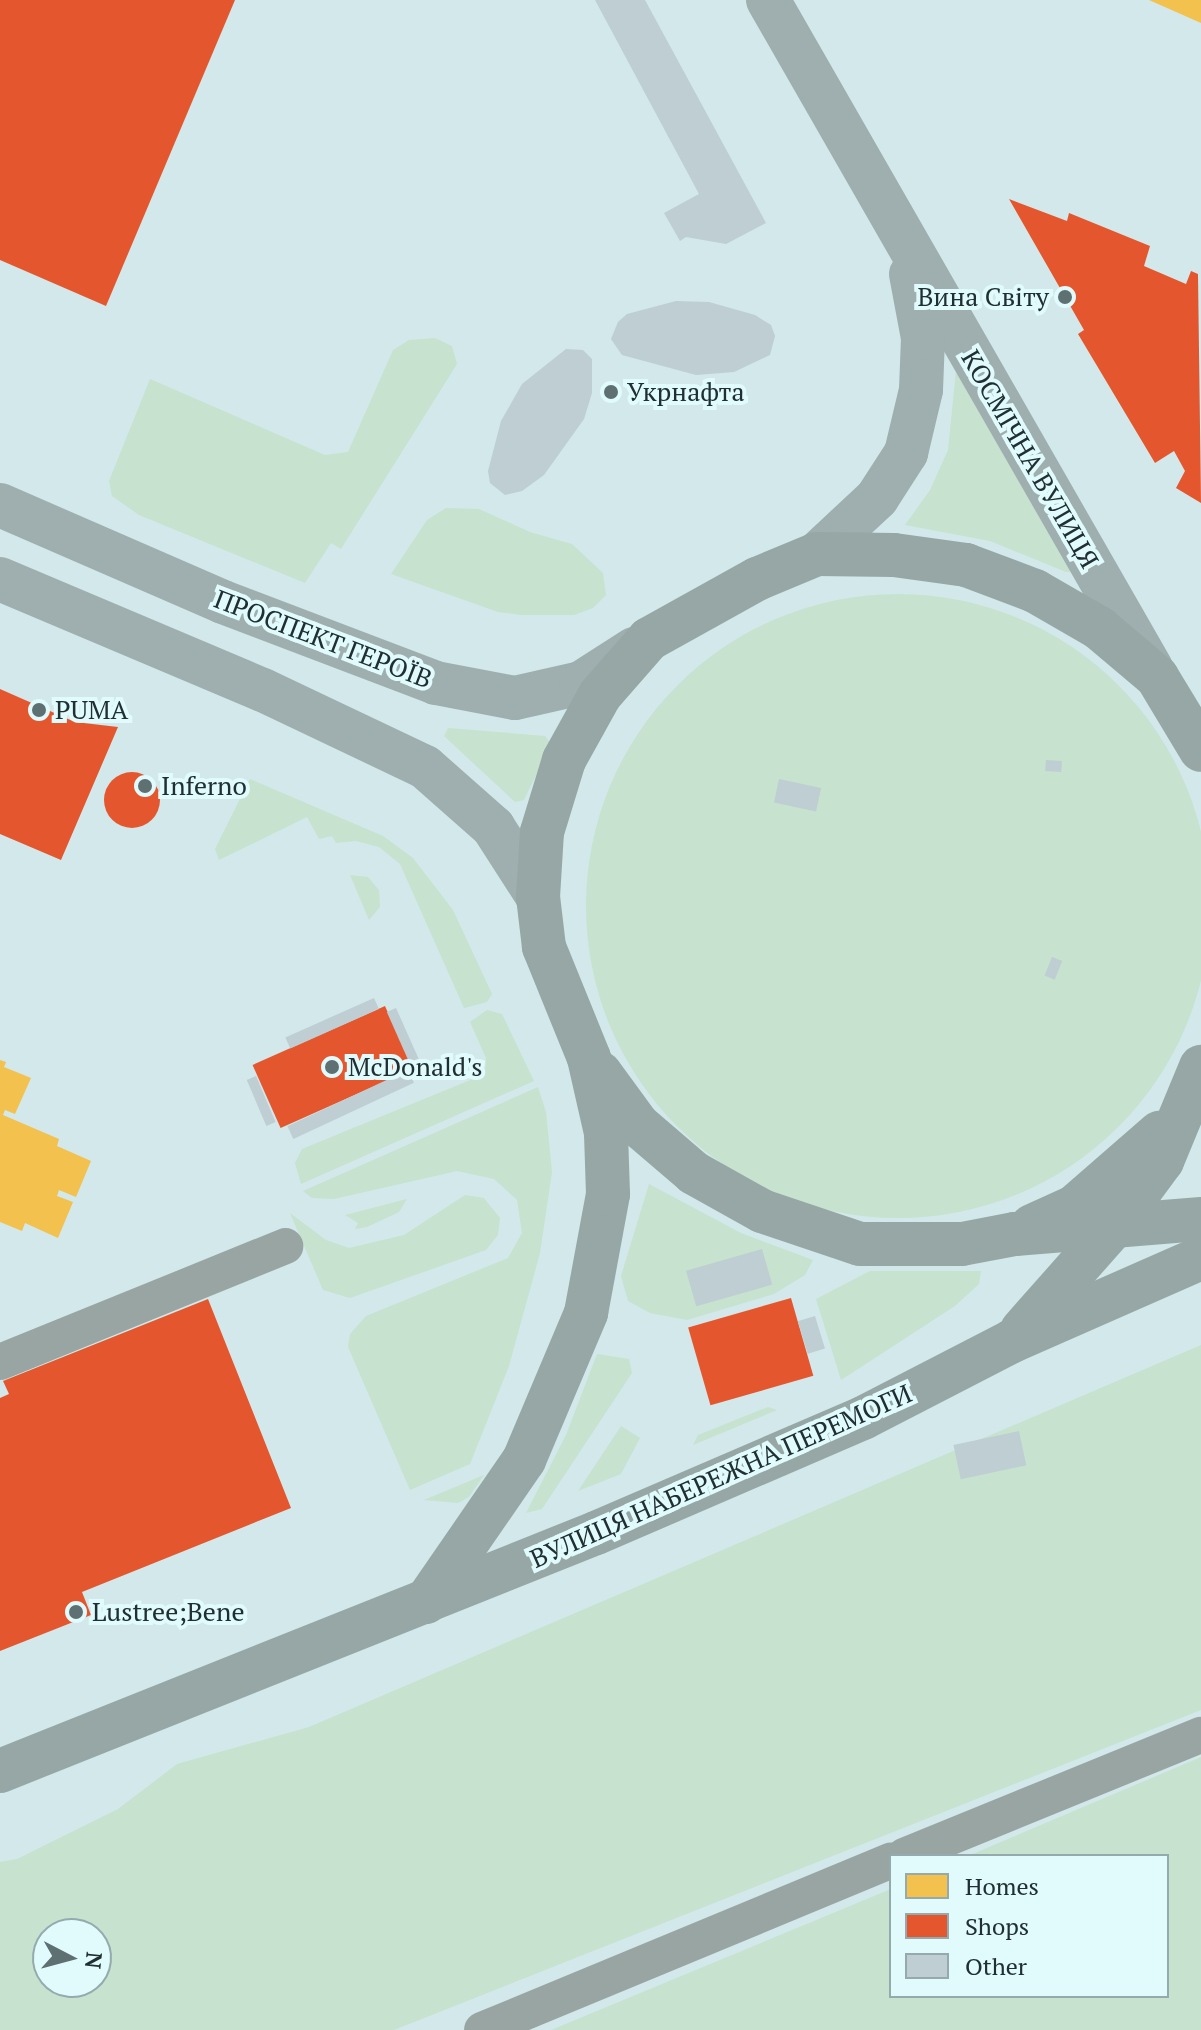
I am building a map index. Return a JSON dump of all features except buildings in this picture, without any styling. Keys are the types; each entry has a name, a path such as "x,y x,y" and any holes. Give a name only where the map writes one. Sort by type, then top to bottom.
{"main road":[{"name":"КОСМІЧНА ВУЛИЦЯ","path":"768,0 1157,677"},
{"name":"КОСМІЧНА ВУЛИЦЯ","path":"817,554 869,506 906,453 921,390 923,338 905,240"},
{"name":"ПРОСПЕКТ ГЕРОЇВ","path":"0,505 223,602 436,683 515,698 581,683 649,639"},
{"name":"ВУЛИЦЯ НАБЕРЕЖНА ПЕРЕМОГИ","path":"426,1602 524,1460 586,1313 608,1194 606,1133 589,1058 544,947 538,897 542,832 564,760 600,695 649,639 757,579 817,554 894,555 966,565 1035,591 1087,620 1157,677 1201,750"},
{"path":"0,579 263,690 425,767 493,827 538,897"},
{"name":"ВУЛИЦЯ НАБЕРЕЖНА ПЕРЕМОГИ","path":"589,1058 638,1125 694,1173 809,1231 860,1244 962,1244 1015,1234 1201,1219"},
{"name":"ВУЛИЦЯ НАБЕРЕЖНА ПЕРЕМОГИ","path":"1015,1234 1074,1207 1152,1142 1200,1069"},
{"name":"ВУЛИЦЯ НАБЕРЕЖНА ПЕРЕМОГИ","path":"1012,1341 1114,1226 1162,1161 1200,1069"},
{"name":"ВУЛИЦЯ НАБЕРЕЖНА ПЕРЕМОГИ","path":"0,1771 426,1602 863,1418 1012,1341 1201,1258"}],"street":[{"path":"0,1362 285,1246"},
{"path":"909,1854 1201,1735"},
{"path":"482,2030 889,1862"}],"green space":[{"path":"435,338 452,346 457,364 341,549 331,543 305,583 139,515 112,496 109,481 150,379 325,455 348,452 393,350 409,340"},
{"path":"957,361 1082,571 1066,572 990,541 905,525 930,490 948,450"},
{"path":"446,508 479,509 530,532 572,544 603,573 606,595 593,608 574,615 521,615 498,612 391,574 427,520"},
{"path":"867,595 929,595 989,607 1045,631 1096,665 1139,708 1173,759 1197,815 1202,836 1202,976 1197,997 1173,1053 1139,1104 1096,1147 1045,1181 989,1205 929,1217 867,1217 807,1205 751,1181 700,1147 657,1104 623,1053 599,997 587,937 587,875 599,815 623,759 657,708 700,665 751,631 807,607"},
{"path":"448,728 545,736 551,744 524,800 515,802 444,736"},
{"path":"250,779 383,836 413,858 453,910 492,994 487,1002 464,1008 400,864 379,847 356,841 336,843 332,836 319,839 307,817 219,860 215,849"},
{"path":"350,875 368,877 379,890 380,907 369,920"},
{"path":"487,1010 502,1014 534,1081 301,1184 295,1163 302,1149 485,1074 486,1058 470,1022"},
{"path":"538,1087 546,1112 552,1172 540,1253 509,1366 470,1464 410,1490 348,1347 350,1334 366,1316 508,1258 522,1233 517,1200 494,1179 457,1171 334,1199 312,1198 303,1191"},
{"path":"649,1184 741,1233 813,1260 805,1275 774,1294 687,1320 650,1313 628,1301 621,1276"},
{"path":"465,1195 484,1198 500,1218 498,1235 486,1250 350,1298 323,1290 290,1213 326,1240 349,1248 404,1235"},
{"path":"407,1199 399,1212 367,1227 355,1229 358,1223 345,1215"},
{"path":"870,1271 981,1271 979,1284 955,1306 841,1380 816,1299"},
{"path":"1201,1345 1201,1710 394,2030 0,2030 0,1862 17,1859 118,1809 177,1764 309,1727"},
{"path":"597,1354 629,1359 632,1373 542,1509 526,1513 566,1435"},
{"path":"768,1407 777,1410 693,1445 698,1435"},
{"path":"621,1426 640,1438 621,1474 578,1491"},
{"path":"484,1475 469,1497 458,1503 424,1500"},
{"path":"1201,1757 1201,2030 551,2030 889,1890 889,1998 1169,1998 1169,1854 973,1854"}],"place":[{"name":"Вина Світу","path":"1065,297"},
{"name":"Укрнафта","path":"611,392"},
{"name":"PUMA","path":"39,710"},
{"name":"Inferno","path":"145,786"},
{"name":"McDonald's","path":"332,1067"},
{"name":"Lustree;Bene","path":"76,1612"}]}
